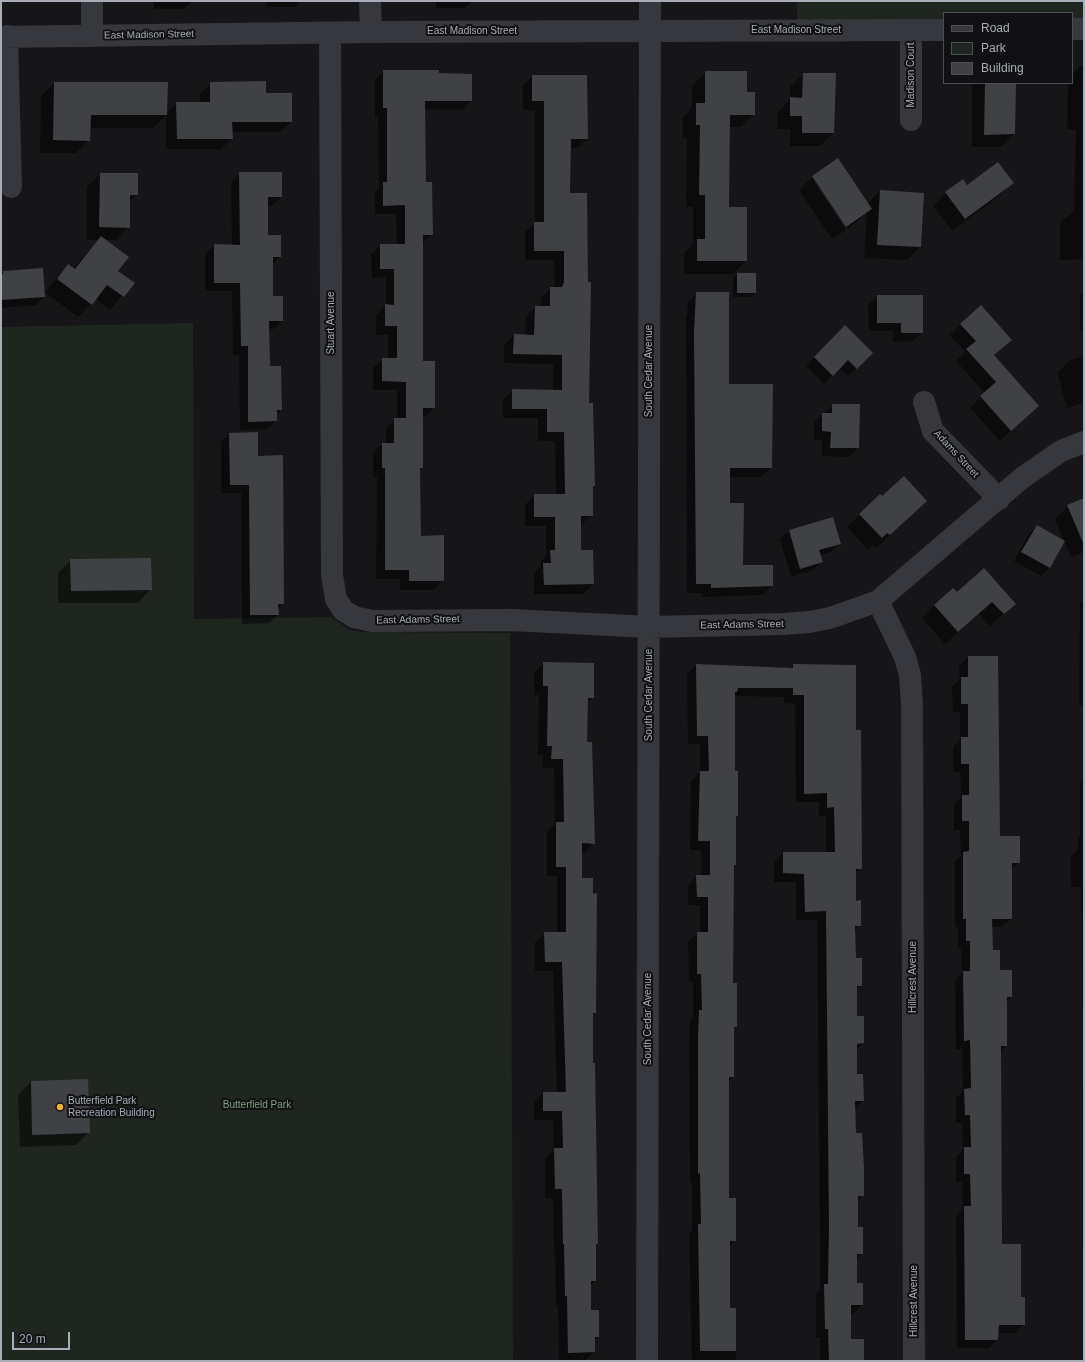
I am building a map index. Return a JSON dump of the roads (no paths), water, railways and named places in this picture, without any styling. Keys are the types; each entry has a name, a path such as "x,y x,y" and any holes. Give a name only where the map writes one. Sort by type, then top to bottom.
{"street":[{"path":"92,1 92,36"},
{"path":"370,1 371,32"},
{"name":"South Cedar Avenue","path":"647,1361 650,1"},
{"path":"1073,29 1084,29"},
{"name":"Madison Court","path":"911,30 911,120"},
{"name":"East Madison Street","path":"4,37 371,32 943,30"},
{"name":"Stuart Avenue","path":"330,33 332,575 336,599 343,610"},
{"path":"4,37 11,187"},
{"name":"Adams Street","path":"924,402 933,431 999,499"},
{"name":"East Adams Street","path":"343,610 354,617 372,621 512,620 649,627 809,622 842,614 878,601 1049,458 1084,442"},
{"name":"Hillcrest Avenue","path":"878,601 905,657 910,676 912,704 914,1361"}],"place":[{"name":"Butterfield Park Recreation Building","path":"60,1107"}],"park label":[{"name":"Butterfield Park","path":"257,1105"}]}
